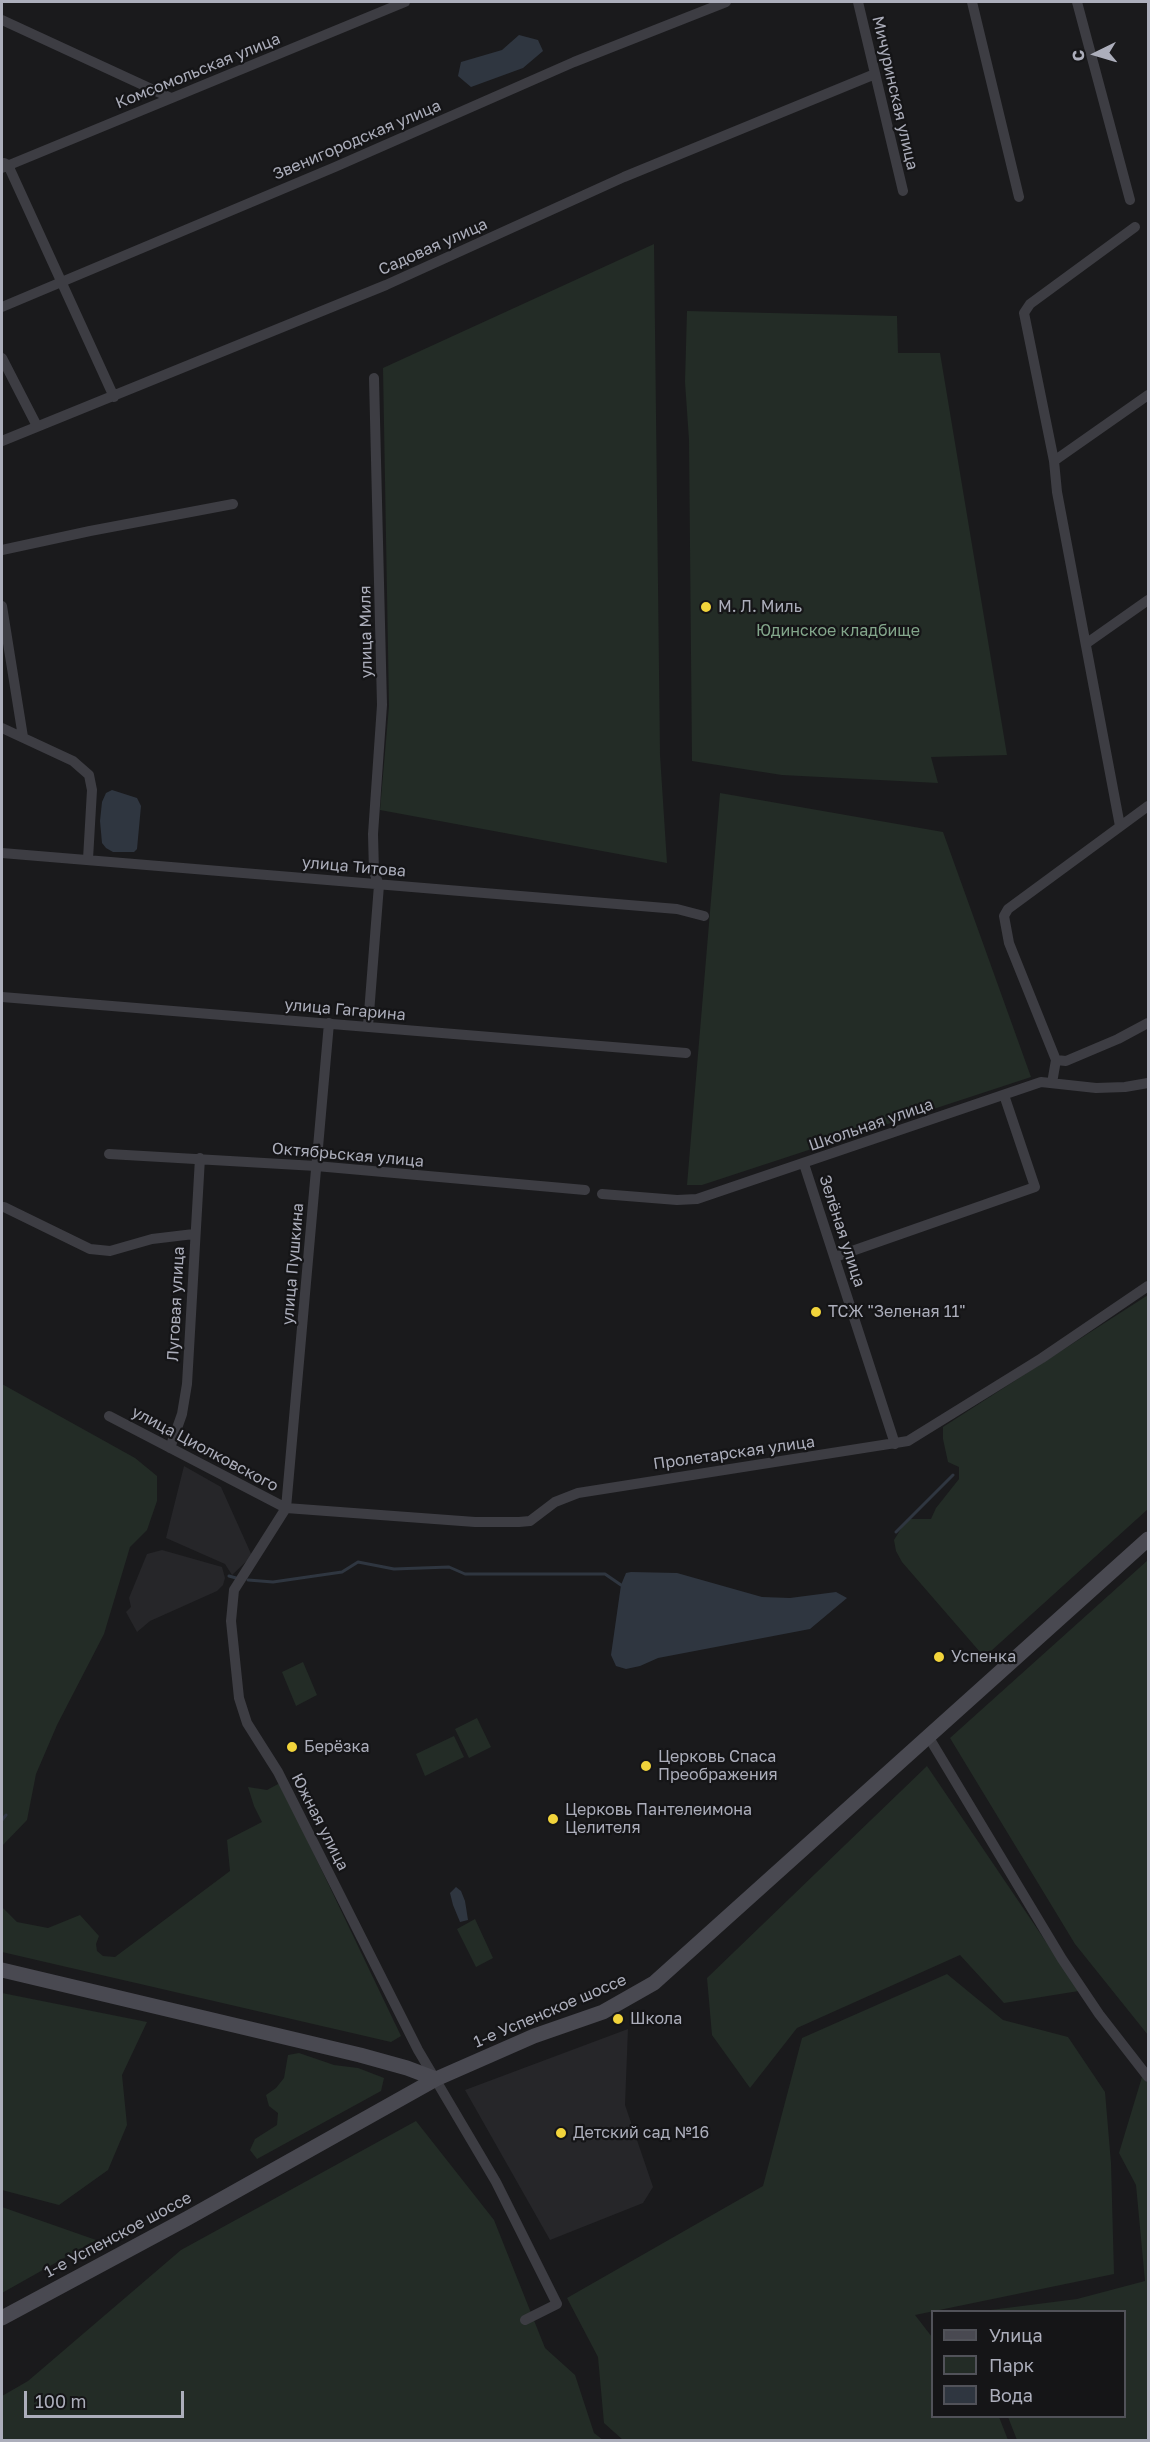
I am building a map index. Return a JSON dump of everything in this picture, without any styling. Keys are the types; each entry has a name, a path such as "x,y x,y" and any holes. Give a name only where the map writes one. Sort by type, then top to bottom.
{"main road":[{"name":"1-е Успенское шоссе","path":"2,2318 188,2218 436,2079 534,2036 603,2012 654,1983 1149,1539"},
{"path":"2,1970 360,2055 436,2079"}],"street":[{"name":"Комсомольская улица","path":"4,164 405,2"},
{"name":"Звенигородская улица","path":"2,307 574,62 726,2"},
{"name":"Мичуринская улица","path":"858,2 903,191"},
{"path":"972,2 1019,197"},
{"path":"1077,2 1130,200"},
{"path":"2,20 171,98"},
{"name":"Садовая улица","path":"2,441 386,285 624,177 875,74"},
{"path":"4,164 62,281 114,397"},
{"path":"1120,826 1087,659 1087,642 1057,492 1054,461 1024,313 1030,304 1135,226"},
{"path":"2,358 37,426"},
{"name":"улица Миля","path":"374,378 382,705 373,834 375,872 379,885"},
{"path":"1054,461 1149,395"},
{"path":"2,550 101,528 233,504"},
{"path":"1087,642 1149,600"},
{"path":"2,606 23,737"},
{"path":"2,728 73,761 89,775 92,790 88,859"},
{"path":"1052,1083 1056,1060 1008,943 1004,916 1008,909 1149,806"},
{"name":"улица Титова","path":"2,853 677,909 704,916"},
{"path":"368,1026 379,885"},
{"name":"улица Гагарина","path":"2,998 686,1053"},
{"name":"улица Пушкина","path":"286,1508 329,1023"},
{"path":"1056,1060 1066,1061 1118,1040 1149,1023"},
{"name":"Школьная улица","path":"602,1194 677,1200 697,1199 1041,1082 1096,1088 1149,1083"},
{"path":"835,1257 1035,1187 1005,1095"},
{"name":"Октябрьская улица","path":"109,1154 316,1166 585,1190"},
{"name":"Луговая улица","path":"170,1448 182,1414 187,1384 200,1158"},
{"name":"Зелёная улица","path":"804,1164 896,1444"},
{"path":"4,1206 90,1249 110,1251 152,1239 194,1234"},
{"name":"Пролетарская улица","path":"286,1508 475,1522 530,1521 555,1502 578,1493 908,1441 1042,1358 1149,1286"},
{"name":"улица Циолковского","path":"109,1416 286,1508"},
{"name":"Южная улица","path":"286,1508 234,1590 231,1621 239,1698 247,1723 278,1772 418,2050 496,2182 557,2304 525,2320"},
{"path":"928,1736 1062,1959 1099,2014 1149,2077"}],"shaded area":[{"path":"184,1466 221,1487 252,1556 232,1575 225,1564 166,1538"},
{"path":"162,1550 222,1567 225,1578 223,1585 217,1591 150,1621 137,1632 126,1612 131,1607 129,1598 147,1554"},
{"name":"Детский сад №16","path":"628,2029 625,2105 653,2187 643,2203 550,2240 465,2090"}],"green space":[{"path":"654,244 660,755 667,863 380,810 389,706 383,368"},
{"name":"Юдинское кладбище","path":"687,311 897,316 898,353 940,353 1007,755 931,757 938,783 782,775 692,761 689,440 685,382"},
{"path":"720,793 943,832 1031,1077 702,1185 687,1185"},
{"path":"1148,1295 1148,1509 991,1651 980,1652 902,1562 896,1551 894,1540 907,1519 931,1519 936,1508 959,1479 959,1467 948,1462 943,1427"},
{"path":"2,1384 135,1458 157,1476 157,1501 147,1530 130,1547 104,1634 57,1725 36,1774 27,1820 2,1846"},
{"path":"1148,1560 1148,2035 1075,1944 950,1738"},
{"path":"303,1662 317,1695 296,1706 282,1672"},
{"path":"477,1718 491,1747 469,1758 455,1729"},
{"path":"454,1736 464,1757 425,1776 416,1754"},
{"path":"927,1766 1059,1961 1085,1990 1004,2003 960,1955 797,2028 750,2088 712,2035 707,1978"},
{"path":"280,1783 401,2036 391,2042 2,1952 2,1907 17,1922 48,1928 80,1915 99,1936 96,1944 97,1951 103,1956 115,1957 230,1871 227,1840 262,1822 248,1787 267,1790"},
{"path":"475,1919 493,1958 476,1967 457,1929"},
{"path":"947,1974 1003,2020 1068,2037 1105,2092 1111,2163 1114,2274 915,2315 931,2336 931,2418 999,2418 1008,2440 623,2440 604,2423 598,2357 567,2298 763,2186 802,2038"},
{"path":"2,1993 147,2022 122,2075 127,2125 108,2170 59,2205 2,2190"},
{"path":"299,2053 334,2065 358,2068 384,2078 381,2091 257,2159 250,2150 255,2139 277,2125 278,2113 269,2106 266,2095 284,2078 288,2055"},
{"path":"1142,2077 1148,2083 1148,2440 1017,2440 1008,2418 1126,2418 1126,2310 991,2310 1077,2299 1145,2281 1136,2185 1119,2153"},
{"path":"416,2121 494,2220 545,2348 575,2375 594,2433 603,2440 2,2440 2,2396 28,2381 181,2250"},
{"path":"2,2207 96,2240 2,2293"}],"water":[{"path":"519,35 538,40 543,51 523,68 471,87 458,76 461,62 502,50"},
{"path":"112,790 137,798 141,806 137,849 134,852 113,852 102,843 100,821 102,802 106,793"},
{"path":"626,1573 677,1573 762,1597 790,1598 836,1592 847,1598 810,1629 658,1658 626,1669 616,1666 611,1655 621,1585"},
{"path":"456,1887 461,1891 465,1901 468,1920 460,1922 450,1893"}],"waterway":[{"path":"896,1532 953,1475"},
{"path":"248,1580 273,1582 342,1572 358,1562 394,1569 449,1567 465,1574 605,1574 621,1585"},
{"path":"229,1576 236,1578"},
{"path":"2,1820 6,1815"}],"place":[{"name":"М. Л. Миль","path":"706,607"},
{"name":"ТСЖ \"Зеленая 11\"","path":"816,1312"},
{"name":"Успенка","path":"939,1657"},
{"name":"Берёзка","path":"292,1747"},
{"name":"Церковь Спаса Преображения","path":"646,1766"},
{"name":"Церковь Пантелеимона Целителя","path":"553,1819"},
{"name":"Школа","path":"618,2019"},
{"name":"Детский сад №16","path":"561,2133"}]}
